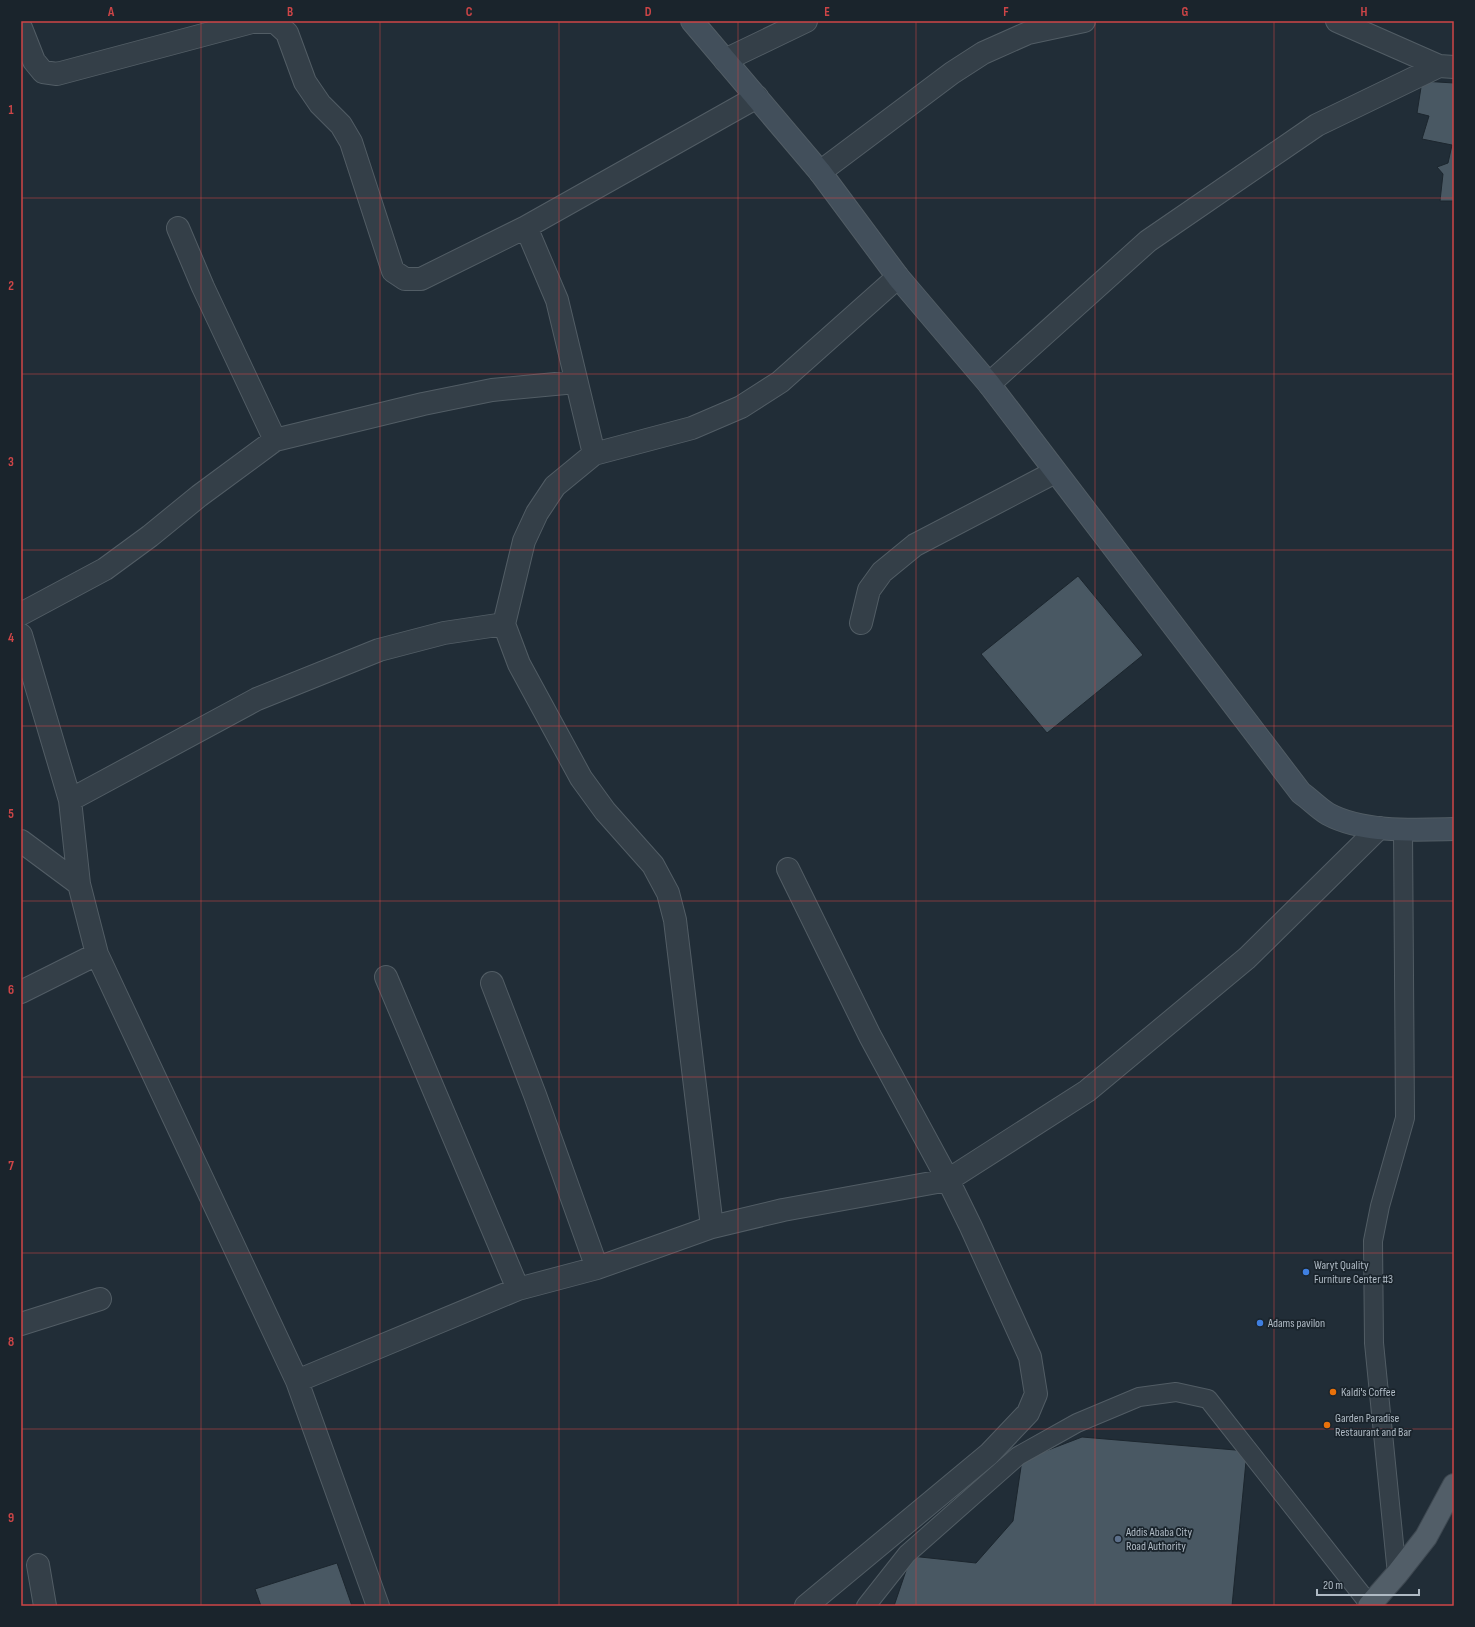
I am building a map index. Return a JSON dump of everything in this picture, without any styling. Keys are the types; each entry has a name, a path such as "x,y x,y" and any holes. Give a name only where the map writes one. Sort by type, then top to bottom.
{"main road":[{"path":"1370,1606 1426,1537 1454,1485"}],"street":[{"path":"692,21 820,172 898,277 989,384 1301,792 1327,813 1349,823 1403,831 1454,829"},
{"path":"725,60 806,21"},
{"path":"820,172 952,73 983,53 1028,33 1084,21"},
{"path":"1337,21 1446,66"},
{"path":"21,28 34,61 43,72 57,74 252,22 275,22 287,33 305,82 320,104 342,125 351,142 393,271 404,279 421,279 526,227 757,97"},
{"path":"989,384 1148,241 1317,125 1446,66"},
{"path":"526,227 557,300 594,454"},
{"path":"178,228 203,287 275,440"},
{"path":"712,1227 675,920 668,893 653,865 605,811 581,778 519,664 504,624 524,541 537,513 555,486 594,454 692,428 741,407 780,382 898,277"},
{"path":"21,614 105,569 150,536 199,496 275,440 423,404 492,390 576,382"},
{"path":"861,623 869,590 882,572 915,545 1055,472"},
{"path":"70,800 257,699 379,650 444,633 504,624"},
{"path":"21,635 70,800 79,884 97,954 297,1381 378,1606"},
{"path":"297,1381 518,1289 596,1268 712,1227 782,1210 948,1180 1087,1091 1247,958 1379,828"},
{"path":"21,841 79,884"},
{"path":"788,869 870,1036 948,1180 971,1227 1030,1357 1036,1394 1028,1413 989,1454 806,1606"},
{"path":"21,992 97,954"},
{"path":"386,977 518,1289"},
{"path":"492,983 535,1095 596,1268"},
{"path":"21,1324 100,1299"},
{"path":"38,1565 45,1606"}],"lane":[{"path":"1397,1574 1374,1343 1374,1241 1380,1206 1405,1118 1403,831"},
{"path":"866,1606 907,1554 1018,1456 1076,1423 1139,1397 1176,1392 1208,1399 1370,1606"}],"building":[{"path":"1422,81 1454,83 1454,201 1440,201 1443,174 1437,167 1448,163 1452,145 1422,139 1429,116 1417,113"},
{"path":"1078,576 1143,655 1047,733 981,654"},
{"name":"Addis Ababa City Road Authority","path":"1082,1437 1247,1451 1232,1606 894,1606 911,1556 976,1563 1013,1521 1022,1460"},
{"path":"337,1563 352,1606 261,1606 255,1589"}],"place":[{"name":"Waryt Quality Furniture Center #3","path":"1306,1272"},
{"name":"Adams pavilon","path":"1260,1323"},
{"name":"Kaldi's Coffee","path":"1333,1392"},
{"name":"Garden Paradise Restaurant and Bar","path":"1327,1425"},
{"name":"Addis Ababa City Road Authority","path":"1118,1539"}]}
